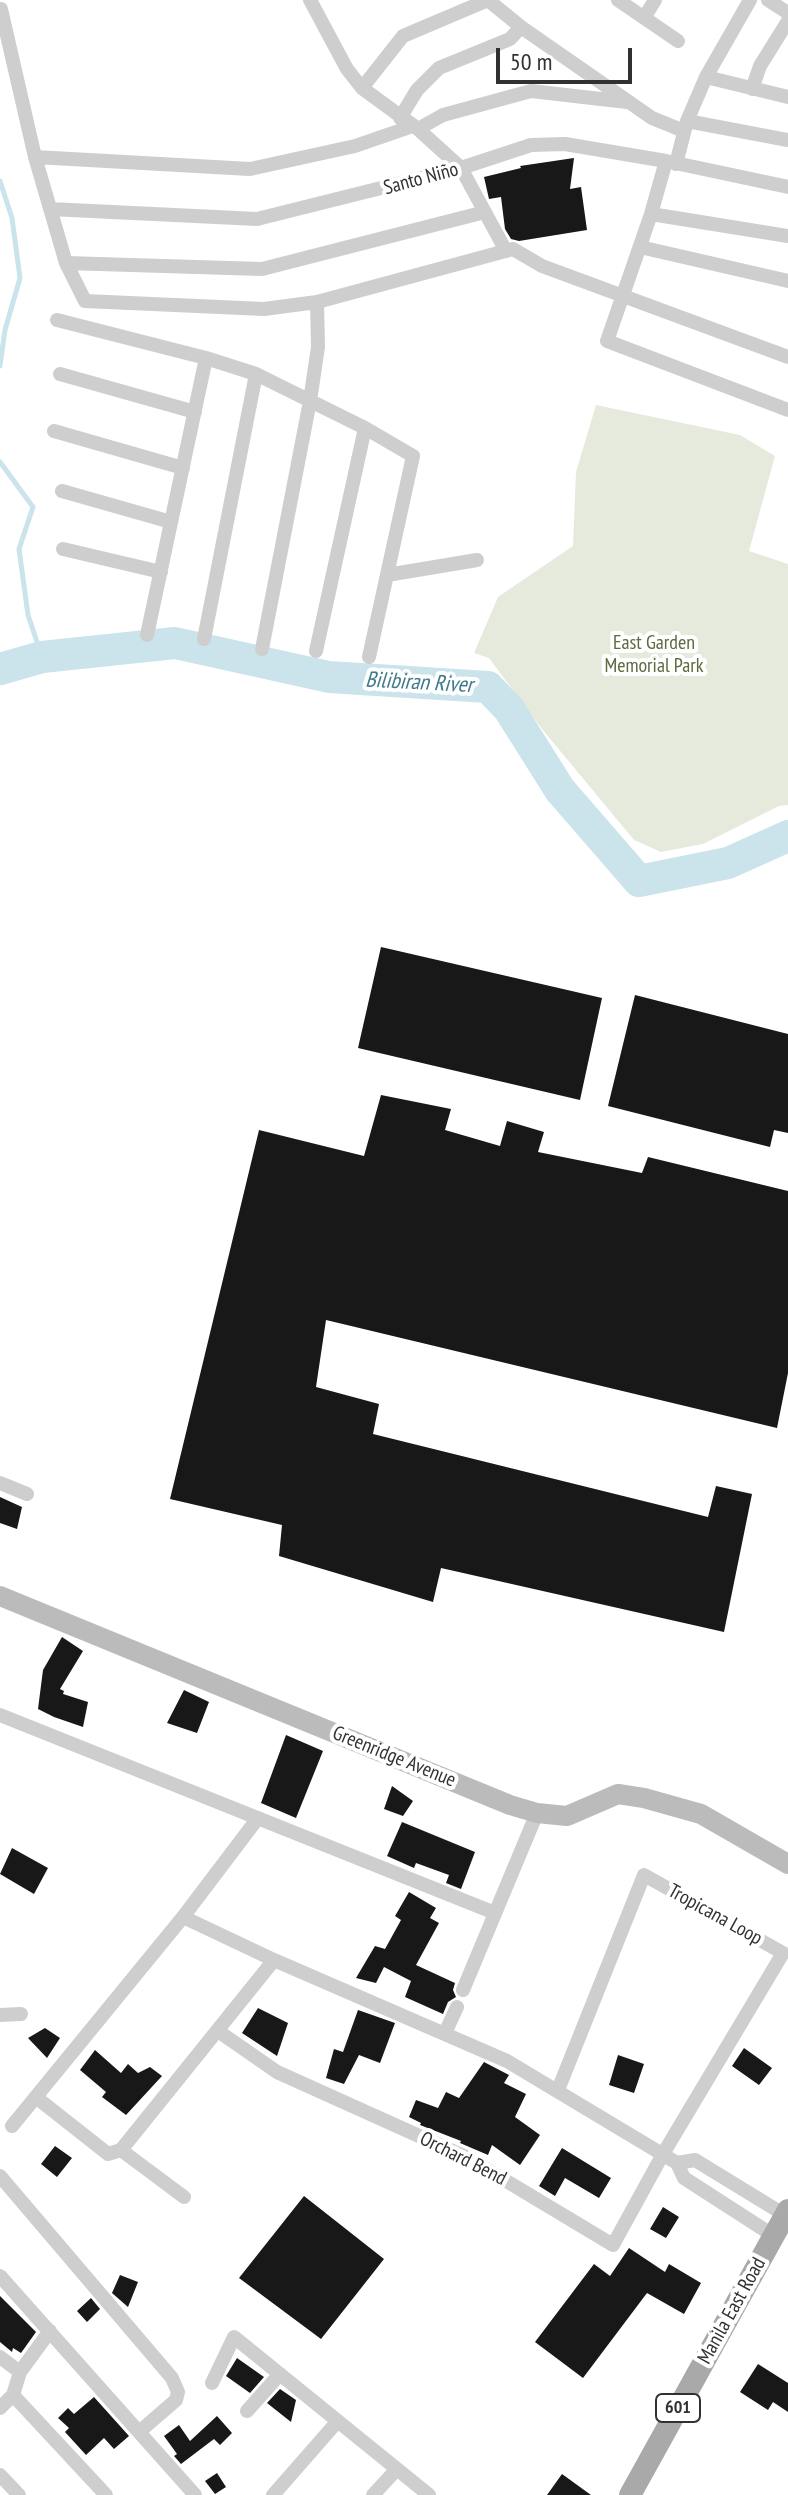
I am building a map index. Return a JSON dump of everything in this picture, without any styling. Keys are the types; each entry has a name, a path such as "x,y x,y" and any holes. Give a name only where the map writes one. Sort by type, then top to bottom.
{"main road":[{"name":"Manila East Road","path":"630,2495 787,2213"}],"street":[{"path":"310,0 347,69 362,88 411,124 461,168 506,251"},
{"path":"362,88 403,36 488,0 521,27 652,118 686,126 788,140"},
{"path":"618,0 678,41"},
{"path":"644,18 655,0"},
{"path":"750,0 706,77 651,214 607,341 788,410"},
{"path":"768,0 788,13"},
{"path":"1,9 35,157 66,263 85,301 264,309 317,302 513,249 542,266 788,357"},
{"path":"752,89 760,66 788,21"},
{"path":"411,124 417,90 439,68 510,39 521,27"},
{"path":"706,77 788,97"},
{"path":"35,157 250,169 355,146 411,124 531,91 629,102"},
{"name":"Santo Niño","path":"50,209 257,219 461,168 531,145 565,144 788,187"},
{"path":"66,263 262,269 485,212"},
{"path":"651,214 788,236"},
{"path":"640,247 788,281"},
{"path":"262,649 310,401 318,347 317,302"},
{"path":"57,320 256,374 365,428 413,456 369,657"},
{"path":"147,635 206,358"},
{"path":"60,374 195,412"},
{"path":"204,639 256,374"},
{"path":"316,651 365,428"},
{"path":"54,431 183,468"},
{"path":"62,491 171,522"},
{"path":"63,549 161,572"},
{"path":"387,575 477,560"},
{"path":"0,1483 27,1494"},
{"name":"Greenridge Avenue","path":"0,1596 510,1805 537,1813 567,1816 618,1794 644,1798 701,1814 788,1864"},
{"path":"0,1715 495,1913"},
{"path":"463,1990 537,1813"},
{"path":"12,2126 183,1917 258,1818"},
{"name":"Tropicana Loop","path":"558,2090 644,1875 783,1953 663,2154"},
{"path":"183,1917 507,2061 677,2163 684,2178 774,2236"},
{"path":"37,2098 108,2154 121,2150 274,1960"},
{"path":"445,2033 457,2007"},
{"path":"0,2015 21,2014"},
{"name":"Orchard Bend","path":"218,2031 277,2072 468,2158 613,2245 663,2154"},
{"path":"121,2150 184,2197"},
{"path":"677,2163 695,2160 787,2213"},
{"path":"0,2176 172,2378 178,2392 176,2400 139,2432"},
{"path":"0,2276 195,2495"},
{"path":"0,2408 13,2395 20,2372 50,2331"},
{"path":"212,2383 234,2337 429,2495"},
{"path":"1,2358 20,2372"},
{"path":"247,2411 280,2374"},
{"path":"13,2395 106,2495"},
{"path":"273,2495 337,2422"},
{"path":"373,2495 397,2469"},
{"path":"0,2475 19,2495"}],"green space":[{"name":"East Garden Memorial Park","path":"596,405 740,435 775,456 749,551 788,564 788,805 779,806 703,844 661,852 634,840 542,729 489,658 474,653 498,597 573,546 576,472"}],"building":[{"path":"574,158 570,189 581,187 587,230 519,241 511,239 505,229 501,197 489,199 484,177 520,166"},
{"path":"381,947 602,998 580,1100 358,1048"},
{"path":"635,995 788,1034 788,1133 774,1130 770,1147 608,1106"},
{"path":"381,1095 451,1109 445,1130 500,1146 507,1121 544,1132 538,1152 642,1173 648,1157 788,1191 788,1373 777,1428 326,1320 316,1387 379,1404 373,1434 708,1517 716,1486 752,1494 724,1632 441,1568 433,1602 279,1556 282,1525 170,1499 259,1130 364,1156"},
{"path":"0,1497 22,1507 17,1529 0,1523"},
{"path":"62,1637 83,1651 60,1689 64,1691 63,1694 88,1702 83,1727 38,1709 43,1670"},
{"path":"184,1690 209,1702 197,1733 167,1723"},
{"path":"286,1735 323,1751 296,1818 261,1803"},
{"path":"392,1786 413,1801 403,1816 384,1809"},
{"path":"402,1822 475,1852 461,1889 446,1883 449,1875 416,1863 414,1868 387,1856"},
{"path":"12,1848 48,1868 34,1894 0,1874"},
{"path":"409,1892 436,1908 430,1918 439,1923 416,1965 455,1983 453,1990 456,1997 448,2002 443,2014 405,1997 411,1981 384,1967 376,1983 356,1978 375,1946 385,1949 401,1920 395,1916"},
{"path":"258,2008 288,2023 277,2056 242,2033"},
{"path":"358,2010 395,2023 380,2063 359,2055 344,2084 326,2078 334,2049 343,2052"},
{"path":"45,2028 60,2038 47,2058 28,2038"},
{"path":"744,2048 772,2068 759,2085 732,2066"},
{"path":"95,2050 121,2073 128,2064 138,2073 150,2067 162,2076 126,2115 102,2097 106,2092 80,2070"},
{"path":"618,2055 644,2064 634,2093 609,2085"},
{"path":"484,2062 509,2075 504,2083 526,2094 515,2117 540,2135 520,2165 492,2145 488,2155 420,2125 409,2117 416,2100 438,2108 446,2092 459,2098"},
{"path":"55,2146 72,2158 57,2177 41,2164"},
{"path":"562,2148 611,2178 599,2198 565,2178 555,2196 539,2186"},
{"path":"304,2196 384,2259 321,2339 239,2278"},
{"path":"663,2207 679,2217 666,2238 650,2229"},
{"path":"629,2248 665,2272 669,2264 701,2283 684,2314 647,2293 583,2378 535,2342 594,2264 610,2276"},
{"path":"120,2275 138,2282 128,2307 112,2293"},
{"path":"0,2296 36,2332 21,2353 13,2348 12,2352 0,2342"},
{"path":"91,2298 100,2309 87,2322 77,2311"},
{"path":"237,2358 264,2377 250,2393 226,2376"},
{"path":"758,2364 788,2383 788,2412 773,2402 768,2410 740,2392"},
{"path":"280,2389 296,2400 291,2422 267,2403"},
{"path":"94,2397 129,2436 114,2449 104,2438 86,2455 65,2432 69,2428 58,2418 68,2408 74,2414"},
{"path":"217,2416 232,2433 220,2445 214,2439 181,2464 164,2436 179,2425 190,2441"},
{"path":"217,2473 226,2487 215,2494 205,2481"},
{"path":"562,2474 591,2495 547,2495"}],"waterway":[{"path":"0,181 12,218 20,278 5,330 0,366"},
{"path":"0,462 33,507 19,549 28,615 42,657"},
{"name":"Bilibiran River","path":"0,669 42,657 175,643 329,677 488,687 509,709 560,790 639,881 728,863 788,836"}]}
